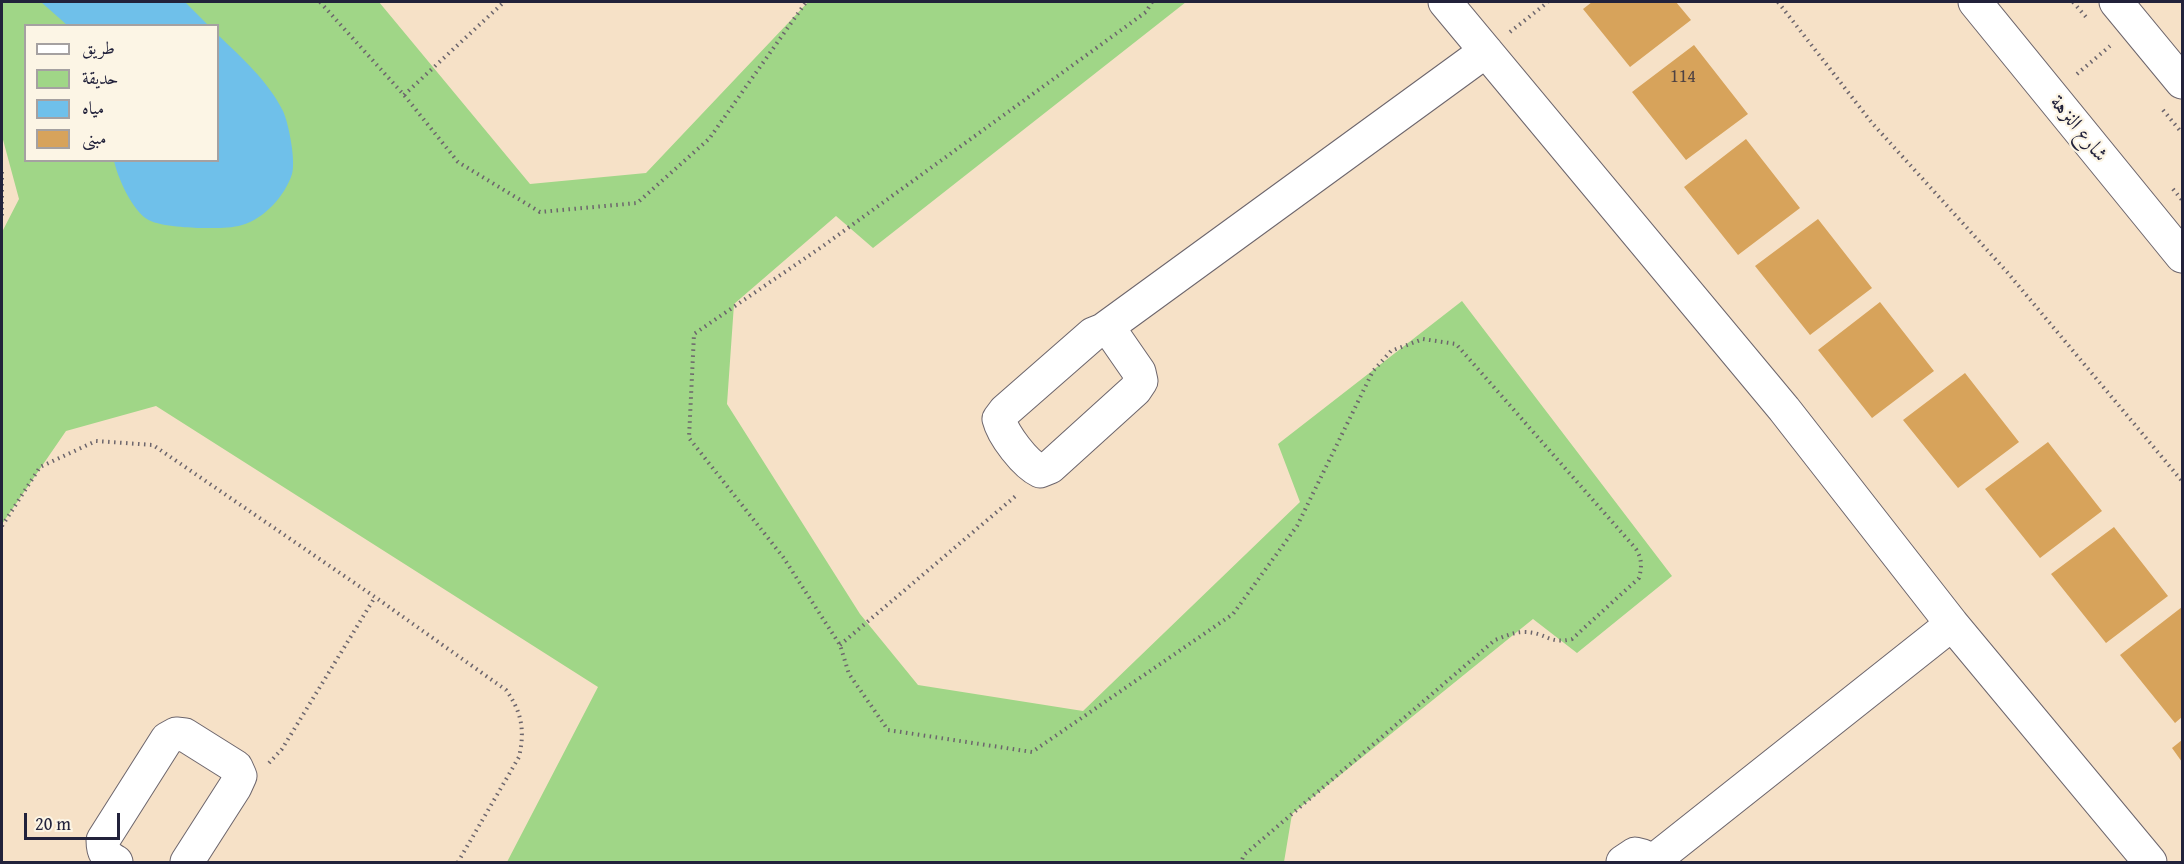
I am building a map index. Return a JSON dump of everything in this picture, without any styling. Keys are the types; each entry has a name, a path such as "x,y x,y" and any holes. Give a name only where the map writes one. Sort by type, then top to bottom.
{"street":[{"path":"1445,2 1784,409 1952,624 2150,862"},
{"name":"شارع النزهة","path":"1975,2 2182,256"},
{"path":"2125,13 2182,82"},
{"path":"1103,330 1112,333 1139,372 1141,381 1135,390 1050,466 1040,471 1032,467 1001,429 999,419 1005,411 1093,334 1103,330 1486,51"},
{"path":"1623,862 1635,854 1643,856 1650,862 1952,624"},
{"path":"116,862 106,856 103,840 167,739 176,734 185,735 237,767 240,776 235,788 187,862"}],"path":[{"path":"320,2 404,95 458,162 540,212 637,203 710,139 806,2"},
{"path":"404,95 504,2"},
{"path":"1486,51 1548,2"},
{"path":"1778,2 1872,123 2007,272 2182,481"},
{"path":"2051,96 2125,13"},
{"path":"2,172 2,217"},
{"path":"2,526 40,467 96,441 153,445 506,690 516,704 522,721 523,739 519,757 458,862"},
{"path":"840,645 1050,466"},
{"path":"1241,862 1244,855 1495,640 1526,632 1559,643 1572,639 1639,578 1642,568 1641,558 1636,549"},
{"path":"235,788 268,765 282,749 375,597"}],"green space":[{"path":"2,2 379,2 530,184 646,173 808,2 1186,2 873,248 836,216 734,304 727,404 860,614 918,685 1083,711 1300,502 1278,444 1462,301 1672,576 1577,653 1533,619 1292,814 1284,862 507,862 598,687 156,406 66,431 2,524 2,232 19,199 2,136"}],"water":[{"path":"41,2 185,2 207,24 66,24"},
{"path":"219,36 262,80 277,100 288,125 293,161 289,182 273,206 258,218 242,225 226,228 197,228 169,226 149,220 134,206 118,175 114,162 219,162"}],"building":[{"path":"1592,2 1676,2 1691,20 1630,67 1583,9"},
{"path":"1694,45 1748,114 1686,160 1632,92"},
{"path":"1746,139 1800,208 1738,255 1684,187"},
{"path":"1818,219 1872,288 1810,335 1755,266"},
{"path":"1880,302 1934,371 1872,418 1818,350"},
{"path":"1965,373 2019,442 1958,488 1903,420"},
{"path":"2048,442 2102,511 2040,558 1985,489"},
{"path":"2114,527 2168,596 2106,643 2051,574"},
{"path":"2182,607 2182,717 2175,723 2120,655"},
{"path":"2182,740 2182,762 2172,748"}]}
